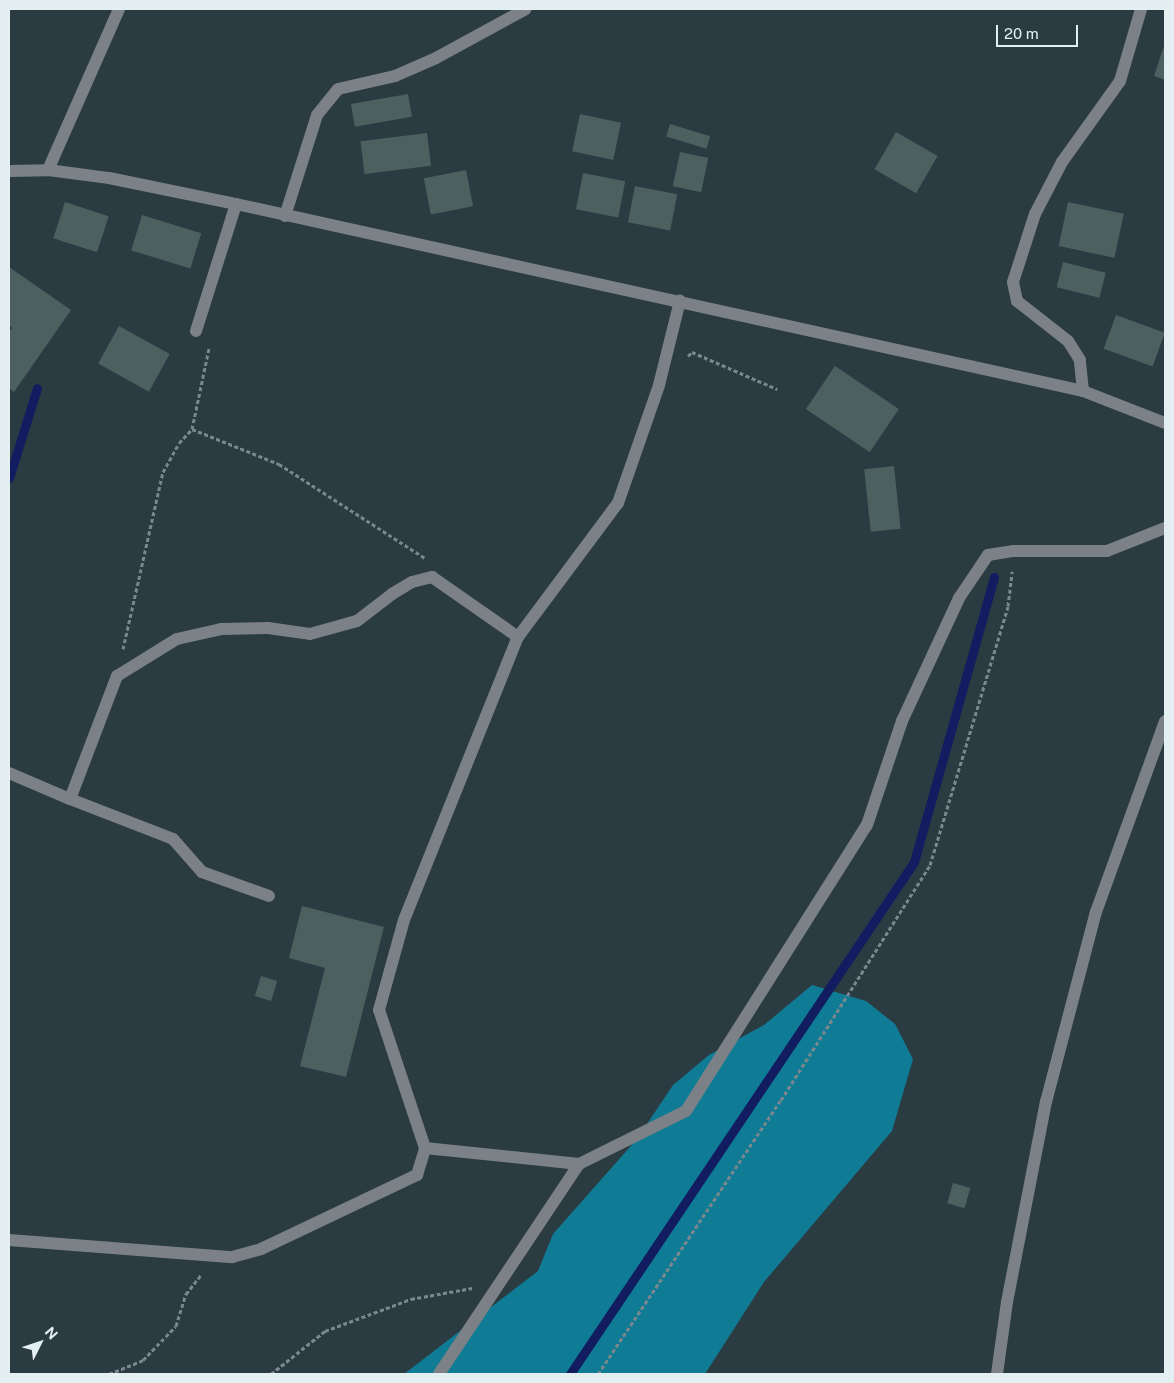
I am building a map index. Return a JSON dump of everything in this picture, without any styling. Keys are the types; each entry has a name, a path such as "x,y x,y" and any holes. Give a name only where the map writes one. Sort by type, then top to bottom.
{"street":[{"path":"48,170 119,9"},
{"path":"285,216 317,115 338,88 395,76 436,58 526,9"},
{"path":"1083,391 1080,360 1068,341 1017,301 1013,282 1035,214 1062,162 1120,81 1141,9"},
{"path":"9,171 48,170 236,204 1083,391 1165,423"},
{"path":"196,331 236,204"},
{"path":"9,1240 232,1257 261,1249 417,1175 425,1148 379,1010 404,920 518,637 618,503 659,385 680,301"},
{"path":"439,1374 579,1164 686,1111 866,825 902,721 959,598 988,555 1014,551 1108,551 1165,528"},
{"path":"70,799 117,676 177,639 221,630 268,628 310,634 357,621 392,594 412,582 432,577 518,637"},
{"path":"1001,1374 1007,1302 1046,1102 1096,912 1165,721"},
{"path":"9,773 173,839 202,872 269,896"},
{"path":"425,1148 579,1164"}],"path":[{"path":"117,676 163,472 179,443 192,429 209,347 196,331"},
{"path":"686,358 692,352 777,389"},
{"path":"192,429 279,464 433,563 432,577"},
{"path":"598,1374 782,1100 930,865 1008,606 1014,551"},
{"path":"110,1374 143,1360 176,1326 186,1294 216,1256"},
{"path":"272,1374 325,1331 411,1299 502,1282"}],"shaded area":[{"path":"812,985 866,1001 895,1024 913,1059 892,1131 764,1282 705,1374 404,1374 538,1271 553,1234 637,1139 673,1085 709,1055 764,1025"}],"building":[{"path":"1165,43 1165,80 1154,76"},
{"path":"408,94 412,117 355,127 351,104"},
{"path":"580,114 621,123 613,160 572,151"},
{"path":"670,124 710,136 706,149 666,136"},
{"path":"896,132 938,156 916,193 874,169"},
{"path":"427,133 431,166 365,174 360,141"},
{"path":"680,152 708,158 701,192 673,186"},
{"path":"466,170 473,206 431,215 424,178"},
{"path":"583,173 625,181 618,218 576,209"},
{"path":"635,186 677,194 670,231 628,222"},
{"path":"65,202 109,216 97,252 53,238"},
{"path":"1068,202 1124,214 1114,258 1059,246"},
{"path":"142,215 201,233 190,269 131,250"},
{"path":"1063,262 1106,273 1099,298 1057,287"},
{"path":"9,267 71,310 14,392 9,388 9,332 12,328 9,325"},
{"path":"1116,315 1165,333 1153,367 1104,349"},
{"path":"119,326 170,354 149,392 98,364"},
{"path":"835,366 899,409 870,452 806,409"},
{"path":"894,466 901,529 871,532 864,469"},
{"path":"302,906 384,927 346,1077 300,1066 325,968 289,958"},
{"path":"261,976 277,981 271,1001 255,996"},
{"path":"953,1183 970,1188 965,1208 947,1203"}],"waterway":[{"path":"9,478 37,388"},
{"path":"570,1374 914,862 994,577"}]}
